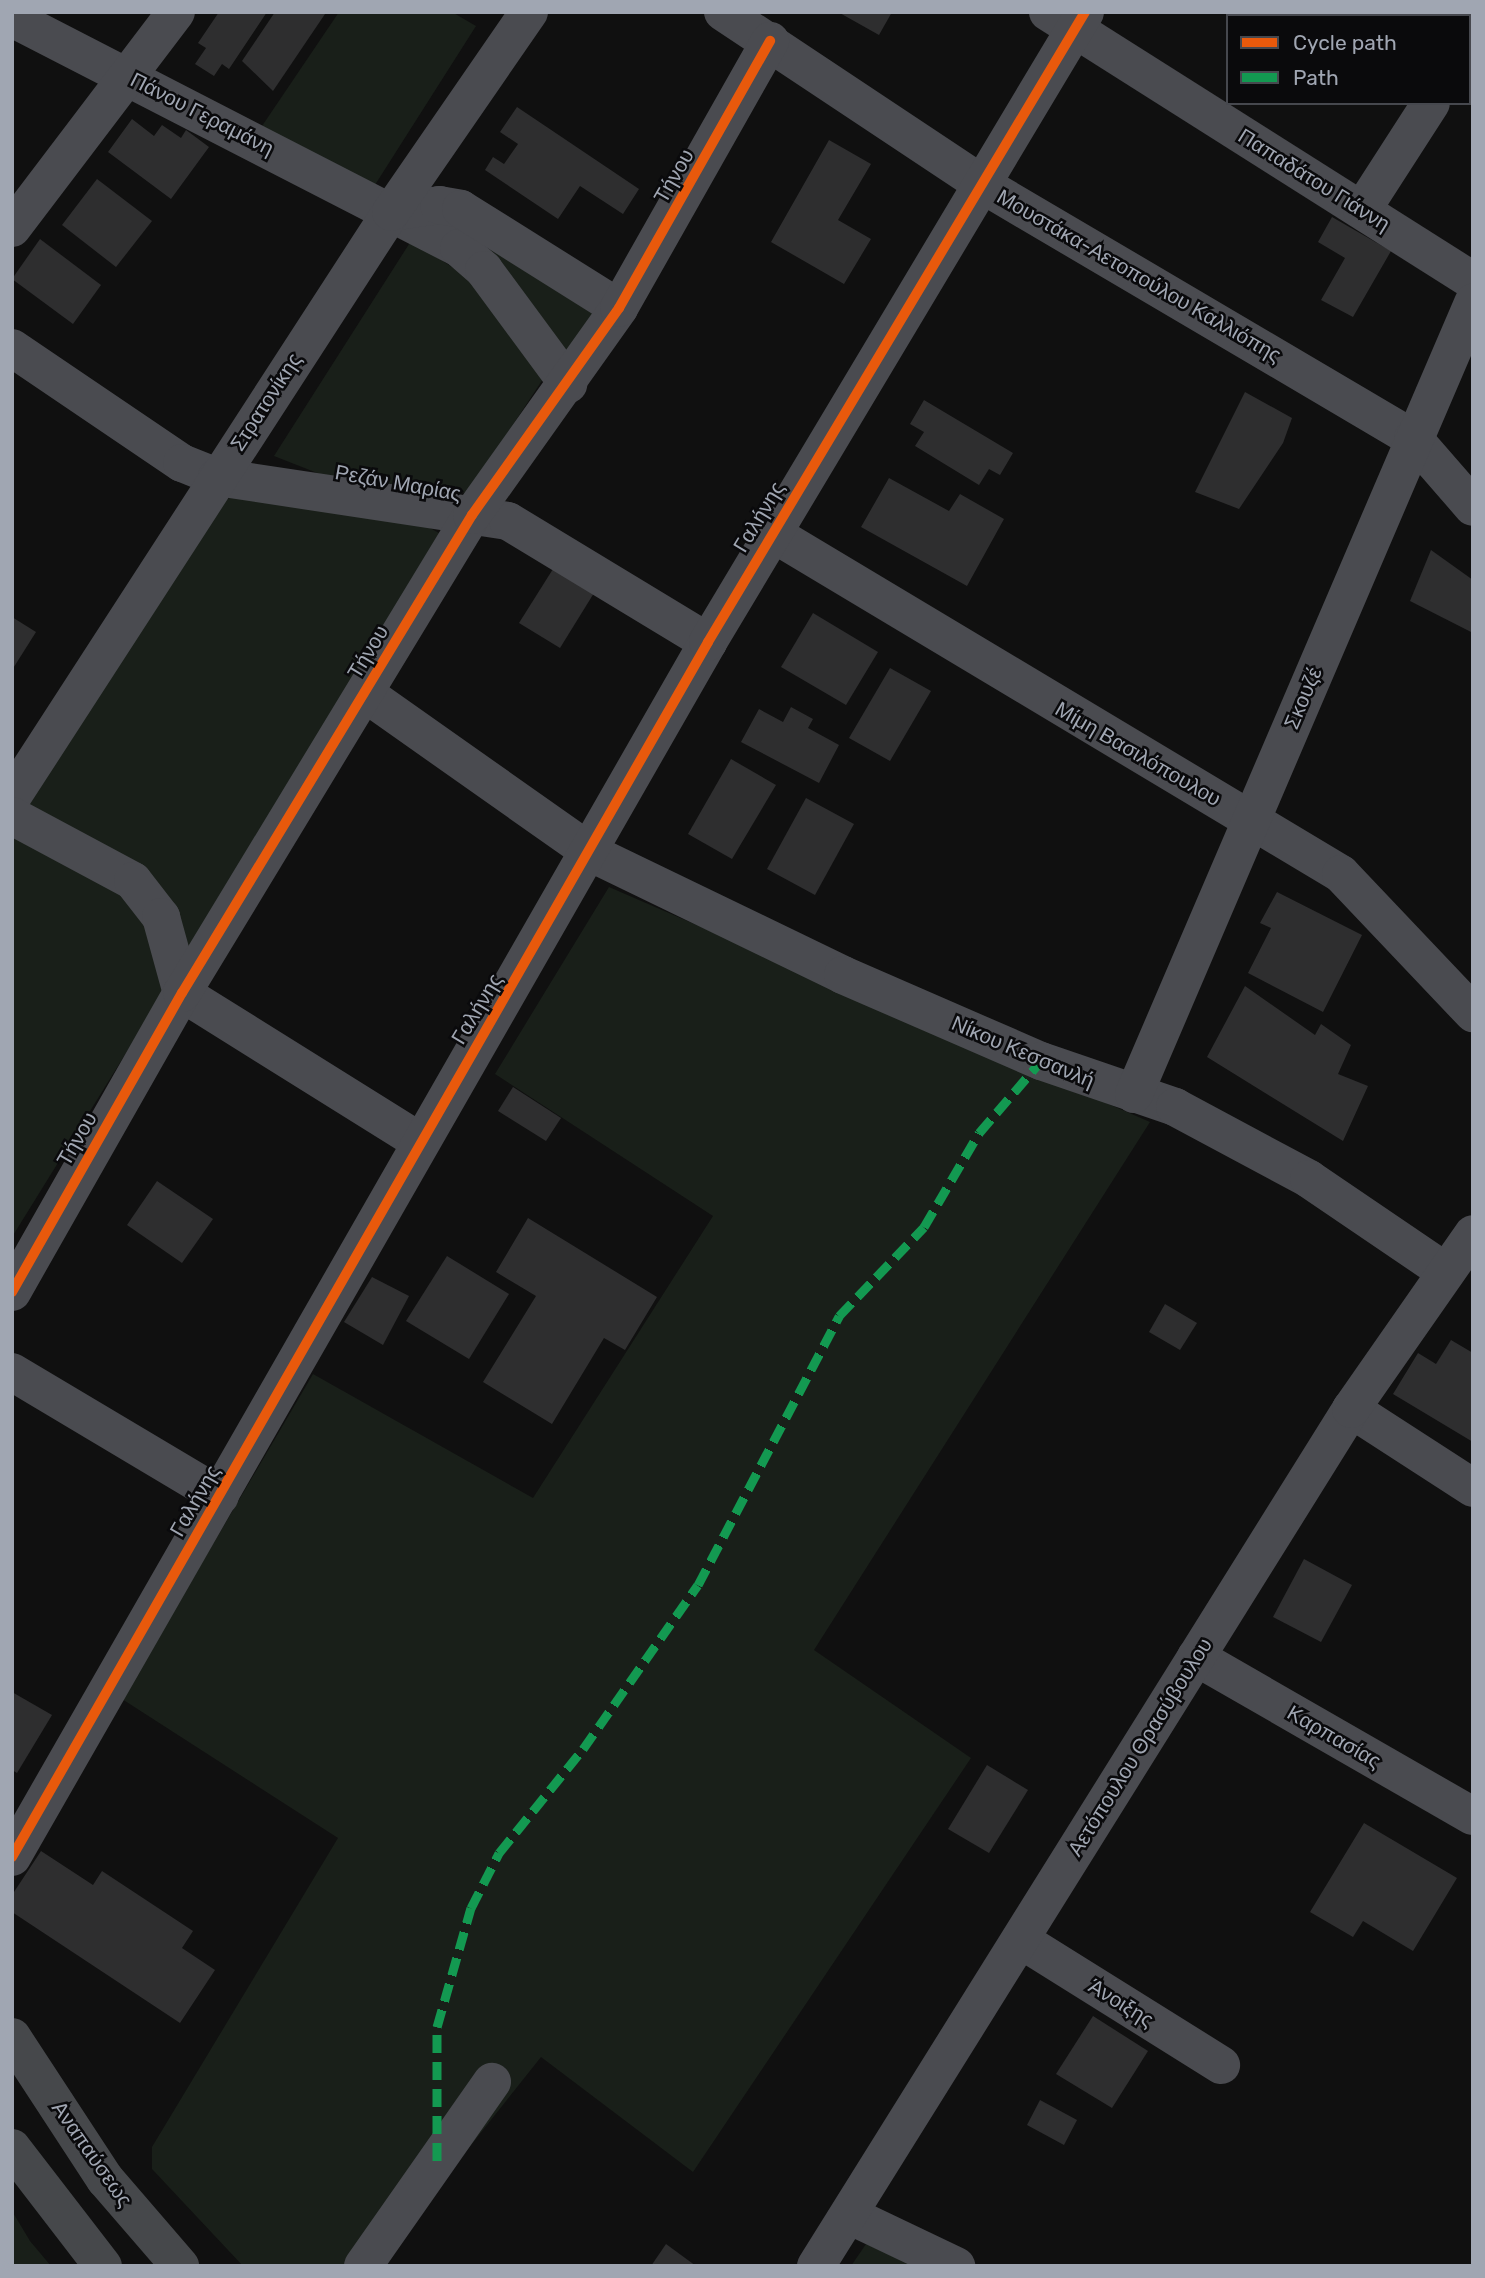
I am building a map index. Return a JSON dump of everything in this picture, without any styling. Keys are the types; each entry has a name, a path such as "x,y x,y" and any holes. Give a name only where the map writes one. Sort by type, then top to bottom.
{"main road":[{"name":"Αναπαύσεως","path":"12,2037 105,2179 180,2266"},
{"path":"12,2148 103,2266"}],"street":[{"path":"12,228 176,12"},
{"name":"Στρατονίκης","path":"12,797 390,212 529,12"},
{"name":"Μουστάκα-Αετοπούλου Καλλιόπης","path":"723,12 983,185 1413,439 1473,507"},
{"name":"Πάνου Γεραμάνη","path":"12,18 471,256 568,384"},
{"name":"Γαλήνης","path":"12,1857 420,1142 591,853 708,642 983,185 1070,18"},
{"name":"Παπαδάτου Γιάννη","path":"1070,18 1473,281"},
{"name":"Τήνου","path":"12,1292 182,993 366,694 472,515 568,384 619,308 770,41"},
{"path":"1362,210 1430,105"},
{"path":"390,212 439,205 461,209 619,308"},
{"name":"Σκουζέ","path":"1134,1094 1473,303"},
{"name":"Ρεζάν Μαρίας","path":"12,348 162,452 217,477 508,521 708,642"},
{"name":"Μίμη Βασιλόπουλου","path":"772,533 1341,873 1473,1013"},
{"name":"Νίκου Κεσσανλή","path":"366,694 591,853 843,975 1134,1094 1175,1107 1310,1179 1443,1269"},
{"path":"12,816 133,881 161,917 182,993 420,1142"},
{"name":"Αετόπουλου Θρασύβουλου","path":"816,2266 1351,1409 1443,1269 1473,1234"},
{"path":"12,1372 220,1496"},
{"path":"1351,1409 1473,1488"},
{"name":"Καρπασίας","path":"1196,1657 1473,1816"},
{"name":"Άνοιξης","path":"1021,1940 1222,2065"},
{"path":"363,2266 492,2082"},
{"path":"849,2215 957,2266"}],"shaded area":[{"path":"339,12 452,12 476,26 373,188 262,126"},
{"path":"479,235 598,311 568,359"},
{"path":"411,241 476,282 545,376 468,493 335,480 274,456"},
{"path":"234,495 421,523 439,533 274,814 12,1237 12,820 213,508"},
{"path":"609,887 1150,1122 814,1650 971,1758 693,2172 541,2057 375,2266 243,2266 152,2169 152,2147 338,1838 122,1699 313,1374 533,1498 713,1216 495,1074"},
{"path":"12,2211 30,2241 51,2266 12,2266"},
{"path":"866,2244 915,2266 851,2266"}],"building":[{"path":"219,12 267,12 229,69 222,64 214,76 195,64 206,48 198,43"},
{"path":"275,12 325,14 273,91 242,61"},
{"path":"838,12 892,12 879,35"},
{"path":"517,107 639,189 623,214 580,186 558,219 485,170 493,157 504,164 518,144 500,132"},
{"path":"132,119 154,136 162,125 181,138 186,130 209,147 171,199 108,152"},
{"path":"829,140 871,164 838,220 871,239 844,284 771,242"},
{"path":"97,179 152,221 116,267 62,225"},
{"path":"1332,217 1391,251 1353,317 1321,300 1345,258 1318,242"},
{"path":"40,239 101,285 73,324 12,279"},
{"path":"1245,392 1292,418 1283,443 1239,509 1195,492"},
{"path":"924,400 1013,453 1000,475 989,469 979,485 915,446 924,432 910,424"},
{"path":"889,478 949,511 960,494 1004,519 967,586 861,527"},
{"path":"1431,550 1473,580 1473,633 1410,601"},
{"path":"553,569 594,593 560,648 519,623"},
{"path":"813,613 878,652 846,705 781,667"},
{"path":"12,617 36,632 12,670"},
{"path":"890,668 931,691 890,761 849,738"},
{"path":"791,707 813,719 808,728 839,745 819,783 741,742 759,709 783,722"},
{"path":"731,759 776,785 732,859 688,834"},
{"path":"806,798 854,824 815,895 767,869"},
{"path":"1277,892 1362,935 1323,1012 1248,973 1271,928 1260,923"},
{"path":"1245,986 1315,1035 1321,1024 1351,1045 1338,1074 1368,1086 1343,1141 1207,1057"},
{"path":"513,1087 561,1118 546,1141 498,1111"},
{"path":"157,1181 213,1219 182,1263 127,1225"},
{"path":"528,1218 657,1297 625,1350 604,1338 552,1424 483,1382 536,1296 496,1272"},
{"path":"447,1256 509,1294 469,1359 406,1321"},
{"path":"372,1277 409,1296 383,1345 344,1322"},
{"path":"1165,1304 1197,1323 1180,1350 1149,1332"},
{"path":"1451,1340 1473,1353 1473,1442 1393,1394 1418,1353 1436,1364"},
{"path":"1304,1559 1352,1585 1321,1642 1273,1617"},
{"path":"12,1692 52,1715 17,1773 12,1770"},
{"path":"987,1765 1028,1790 989,1853 948,1829"},
{"path":"1364,1823 1457,1878 1413,1951 1363,1921 1353,1937 1310,1912"},
{"path":"41,1851 93,1885 102,1871 193,1931 182,1948 215,1970 180,2023 12,1912 12,1895"},
{"path":"1093,2016 1148,2051 1112,2108 1056,2074"},
{"path":"1040,2100 1077,2120 1064,2145 1027,2125"},
{"path":"666,2244 696,2266 651,2266"}],"marked path":[{"path":"437,2161 437,2027 471,1908 499,1853 583,1749 698,1585 839,1316 924,1227 979,1133 1041,1061"}],"cycle path":[{"path":"12,1857 708,642 1085,12"},
{"path":"12,1292 182,993 472,515 619,308 770,41"}]}
